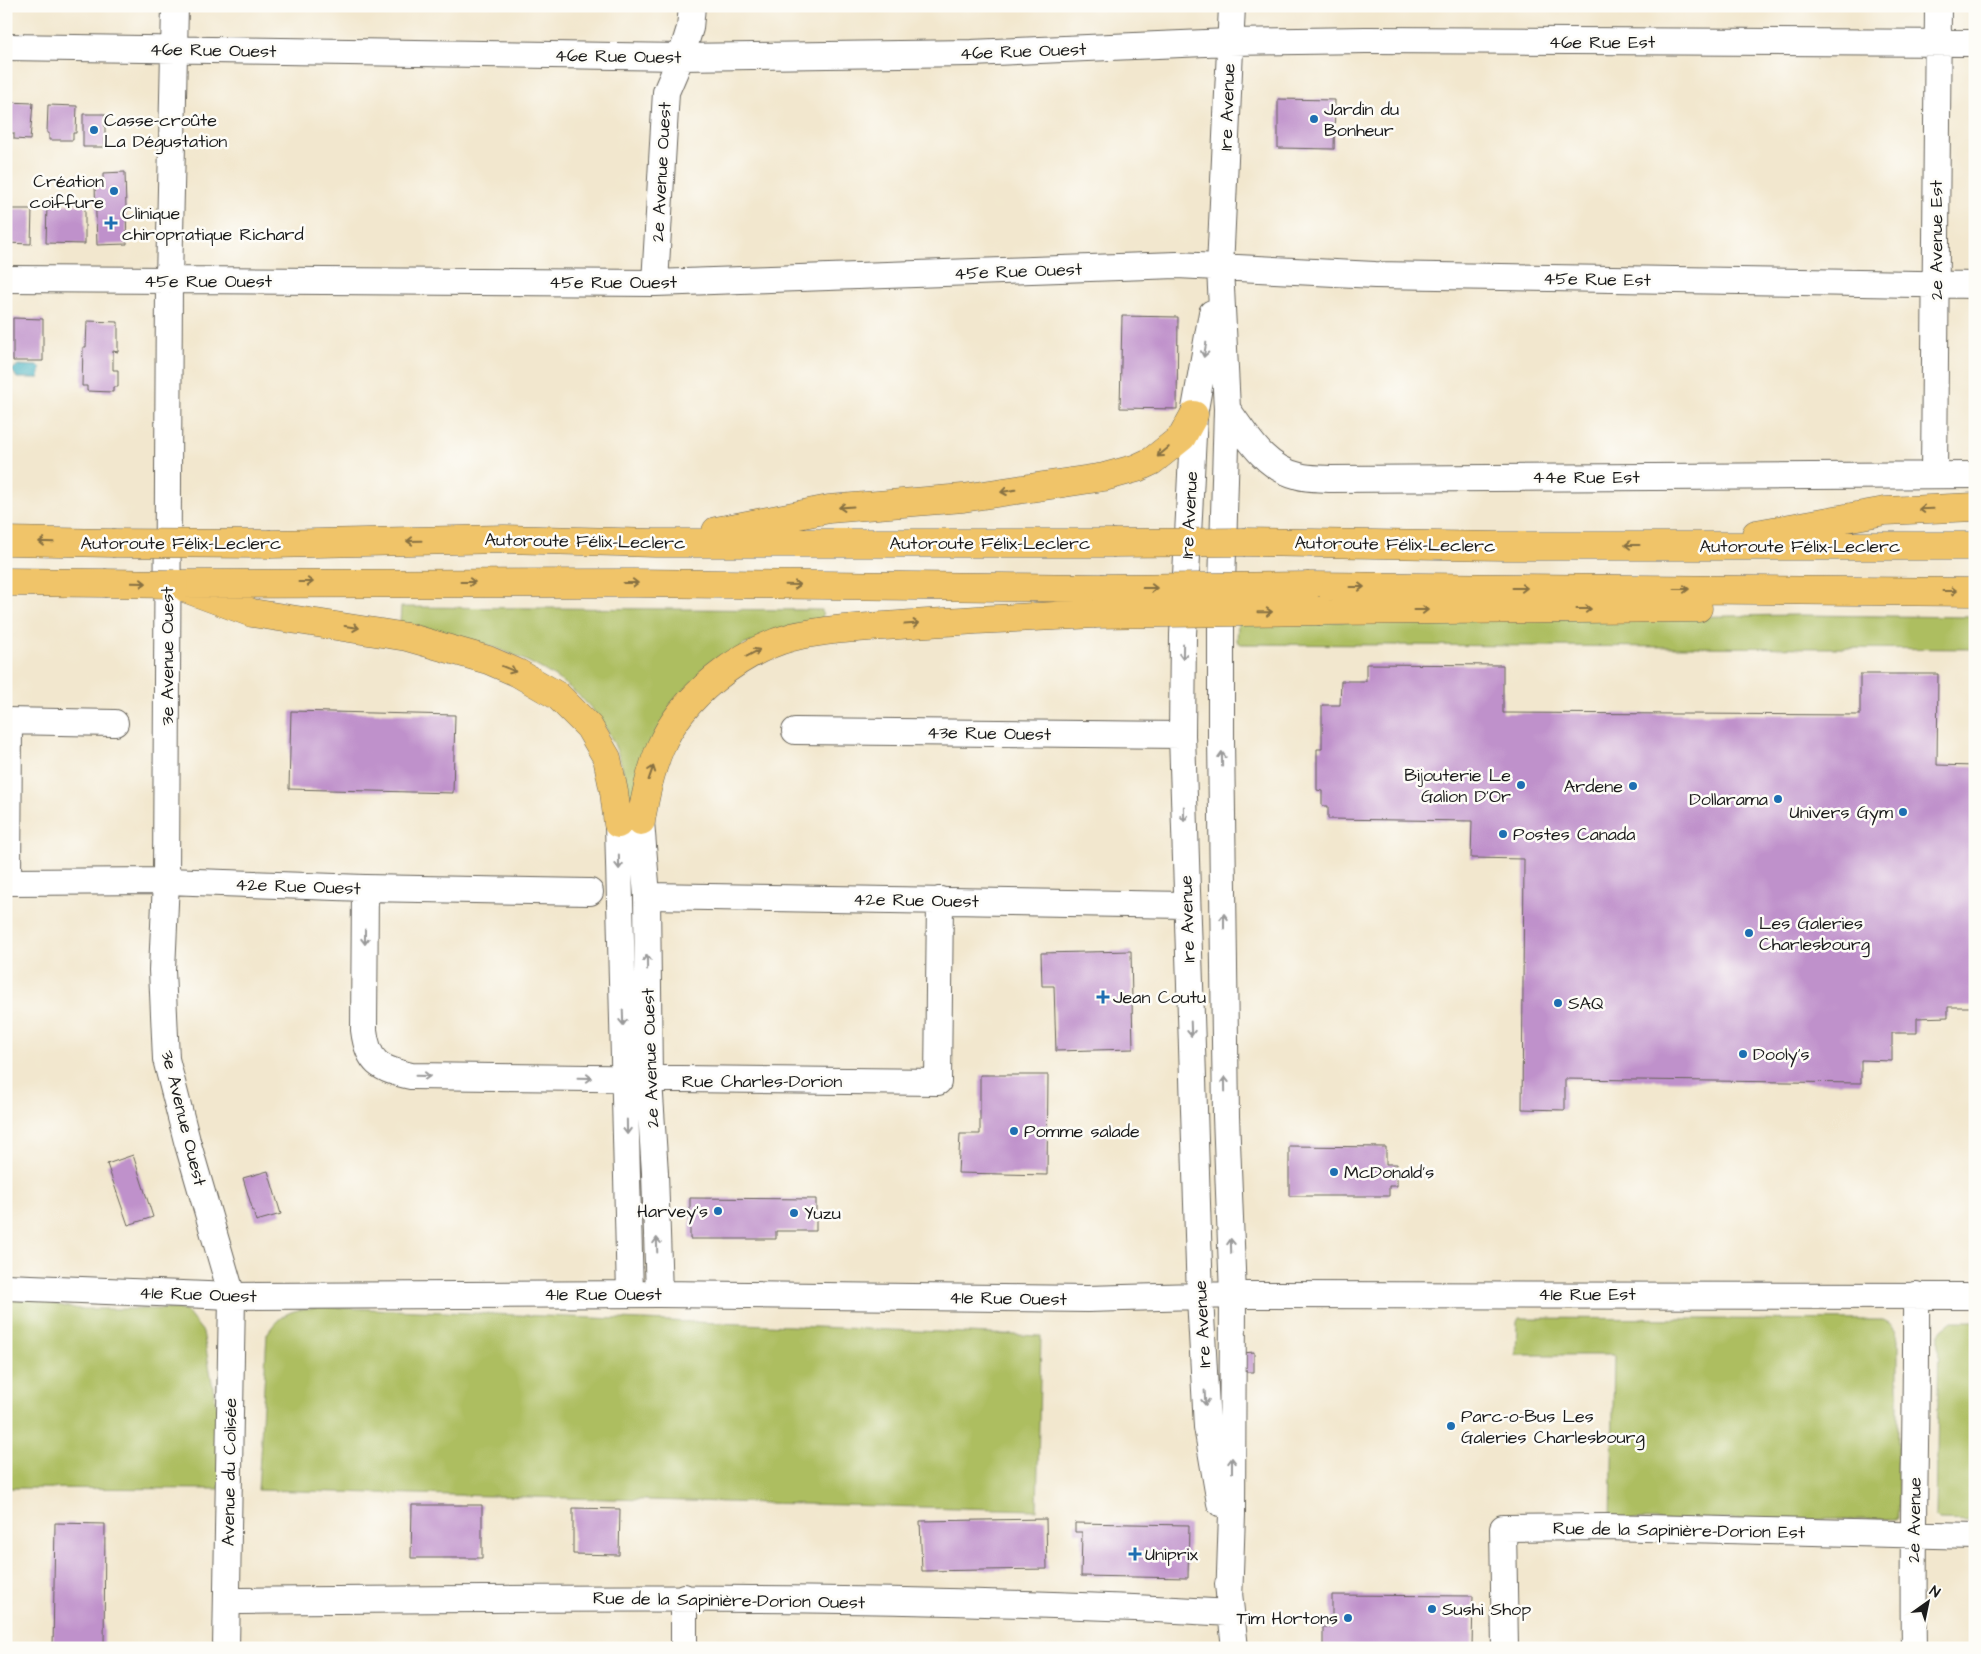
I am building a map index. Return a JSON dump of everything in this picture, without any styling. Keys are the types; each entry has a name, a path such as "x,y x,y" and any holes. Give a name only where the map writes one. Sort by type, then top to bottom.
{"highway":[{"path":"655,543 829,509 963,498 1104,477 1137,468 1152,461 1182,437 1194,415"},
{"path":"1698,545 1821,520 1885,511 1975,507"},
{"name":"Autoroute Félix-Leclerc","path":"6,540 272,544 504,539 655,543 1314,542 1502,546 1975,546"},
{"path":"6,582 1101,588 1309,586 1975,592"},
{"path":"174,584 252,613 407,637 488,660 518,673 558,696 590,727 607,758 614,792 629,823"},
{"path":"629,823 647,784 660,746 681,714 714,679 754,651 793,637 858,628 1094,614 1806,608 1906,591"}],"street":[{"name":"3e Avenue Ouest","path":"175,6 169,281 166,881 162,970 166,1059 187,1141 232,1296"},
{"name":"2e Avenue Ouest","path":"655,283 666,92 681,57 690,28 692,6"},
{"name":"1re Avenue","path":"1230,1607 1232,1295 1225,1052 1221,739 1221,621 1227,409 1220,268 1232,6"},
{"name":"2e Avenue Est","path":"1934,475 1938,6"},
{"name":"46e Rue Est","path":"1229,42 1366,40 1975,43"},
{"name":"46e Rue Ouest","path":"6,48 681,57 971,54 1229,42"},
{"name":"45e Rue Ouest","path":"6,279 655,283 1177,265 1220,268"},
{"name":"1re Avenue","path":"1220,268 1194,415 1183,635 1182,735 1200,1297 1207,1427 1221,1513 1235,1648"},
{"name":"45e Rue Est","path":"1220,268 1375,275 1975,285"},
{"name":"44e Rue Est","path":"1227,409 1259,453 1277,468 1300,477 1340,479 1975,475"},
{"path":"7,882 8,721 115,722"},
{"name":"43e Rue Ouest","path":"795,731 1182,735"},
{"name":"2e Avenue Ouest","path":"629,823 647,896 637,1079 630,1294"},
{"name":"2e Avenue Ouest","path":"629,823 637,1079 655,1173 658,1294"},
{"name":"42e Rue Ouest","path":"7,882 166,881 365,888 590,892"},
{"name":"Rue Charles-Dorion","path":"365,888 364,1030 366,1049 376,1064 389,1071 410,1076 938,1082 940,900"},
{"name":"42e Rue Ouest","path":"647,896 1186,905"},
{"name":"41e Rue Ouest","path":"6,1287 232,1296 658,1294 1087,1299 1200,1297"},
{"name":"41e Rue Est","path":"1200,1297 1232,1295 1975,1296"},
{"name":"2e Avenue","path":"1914,1648 1912,1536 1917,1422 1916,1295"},
{"name":"Avenue du Colisée","path":"226,1648 232,1296"},
{"name":"Rue de la Sapinière-Dorion Est","path":"1505,1648 1503,1528 1606,1527 1912,1536 1975,1536"},
{"path":"684,1598 684,1648"},
{"name":"Rue de la Sapinière-Dorion Ouest","path":"227,1601 684,1598 1230,1607"}],"green space":[{"path":"401,607 822,610 823,622 743,645 634,795 627,794 618,754 601,720 576,693 546,672 513,655 438,631 400,623"},
{"path":"1799,615 1975,617 1975,649 1241,644 1237,641 1238,623"},
{"path":"6,1291 80,1309 177,1309 187,1312 203,1332 218,1415 222,1489 6,1488"},
{"path":"319,1307 1041,1336 1037,1510 258,1490 267,1334 272,1326 283,1316 302,1309"},
{"path":"1519,1318 1883,1320 1889,1323 1894,1327 1898,1339 1898,1519 1611,1520 1614,1355 1516,1355 1517,1322"},
{"path":"1952,1321 1975,1321 1975,1522 1940,1521 1936,1517 1939,1334"}],"water":[{"path":"18,365 39,366 41,368 39,378 17,378 12,370"}],"building":[{"path":"1278,99 1335,100 1334,149 1278,148"},
{"path":"6,102 33,103 30,140 14,139 14,133 6,133"},
{"path":"48,105 77,106 76,133 73,133 73,140 49,140 49,133 47,133"},
{"path":"83,114 105,114 105,147 83,147"},
{"path":"125,172 127,244 97,245 95,186 103,186 103,173"},
{"path":"47,204 85,205 85,244 46,243"},
{"path":"6,209 32,209 31,244 6,243"},
{"path":"1122,316 1178,317 1177,409 1120,408"},
{"path":"13,318 43,319 43,361 13,361"},
{"path":"87,321 118,322 118,352 113,351 113,370 118,370 118,387 113,387 113,392 87,391 87,386 82,386 83,347 86,347"},
{"name":"Les Galeries Charlesbourg","path":"1366,664 1503,665 1503,713 1860,715 1860,674 1938,674 1937,765 1975,766 1975,1007 1948,1007 1948,1017 1917,1018 1917,1033 1892,1033 1892,1061 1861,1060 1861,1083 1565,1079 1565,1110 1522,1109 1524,859 1471,858 1472,821 1328,819 1328,806 1322,806 1322,791 1317,790 1317,749 1322,749 1322,705 1340,705 1341,681 1366,681"},
{"path":"291,711 455,715 453,793 289,789"},
{"path":"1131,951 1133,1049 1056,1051 1054,986 1042,986 1041,953"},
{"path":"980,1075 1048,1075 1047,1175 958,1173 960,1134 980,1134"},
{"path":"1289,1146 1386,1147 1386,1164 1397,1164 1397,1186 1389,1186 1389,1196 1289,1196"},
{"path":"133,1155 153,1217 128,1225 107,1164"},
{"path":"268,1171 281,1214 256,1221 243,1178"},
{"path":"690,1198 816,1199 816,1231 776,1231 776,1239 690,1239"},
{"path":"1254,1352 1254,1372 1243,1372 1243,1353"},
{"path":"412,1505 482,1505 482,1558 411,1558"},
{"path":"573,1508 620,1509 619,1555 573,1554"},
{"path":"1046,1519 1047,1569 922,1571 920,1521"},
{"path":"55,1523 105,1524 104,1648 53,1648"},
{"name":"Uniprix","path":"1075,1523 1189,1525 1188,1578 1081,1576 1082,1532 1075,1532"},
{"path":"1332,1595 1473,1596 1472,1648 1323,1648 1323,1627 1332,1627"},
{"path":"846,1646 868,1646 868,1648 846,1648"}],"place":[{"name":"Jardin du Bonheur","path":"1314,119"},
{"name":"Casse-croûte La Dégustation","path":"94,130"},
{"name":"Création coiffure","path":"114,191"},
{"name":"Clinique chiropratique Richard","path":"111,223"},
{"name":"Bijouterie Le Galion D'Or","path":"1521,785"},
{"name":"Ardene","path":"1633,786"},
{"name":"Dollarama","path":"1778,799"},
{"name":"Univers Gym","path":"1903,812"},
{"name":"Postes Canada","path":"1503,834"},
{"name":"Les Galeries Charlesbourg","path":"1749,933"},
{"name":"Jean Coutu","path":"1103,997"},
{"name":"SAQ","path":"1558,1003"},
{"name":"Dooly's","path":"1743,1054"},
{"name":"Pomme salade","path":"1014,1131"},
{"name":"McDonald's","path":"1334,1172"},
{"name":"Harvey's","path":"718,1211"},
{"name":"Yuzu","path":"794,1213"},
{"name":"Parc-o-Bus Les Galeries Charlesbourg","path":"1451,1426"},
{"name":"Uniprix","path":"1135,1554"},
{"name":"Sushi Shop","path":"1432,1609"},
{"name":"Tim Hortons","path":"1348,1618"}]}
